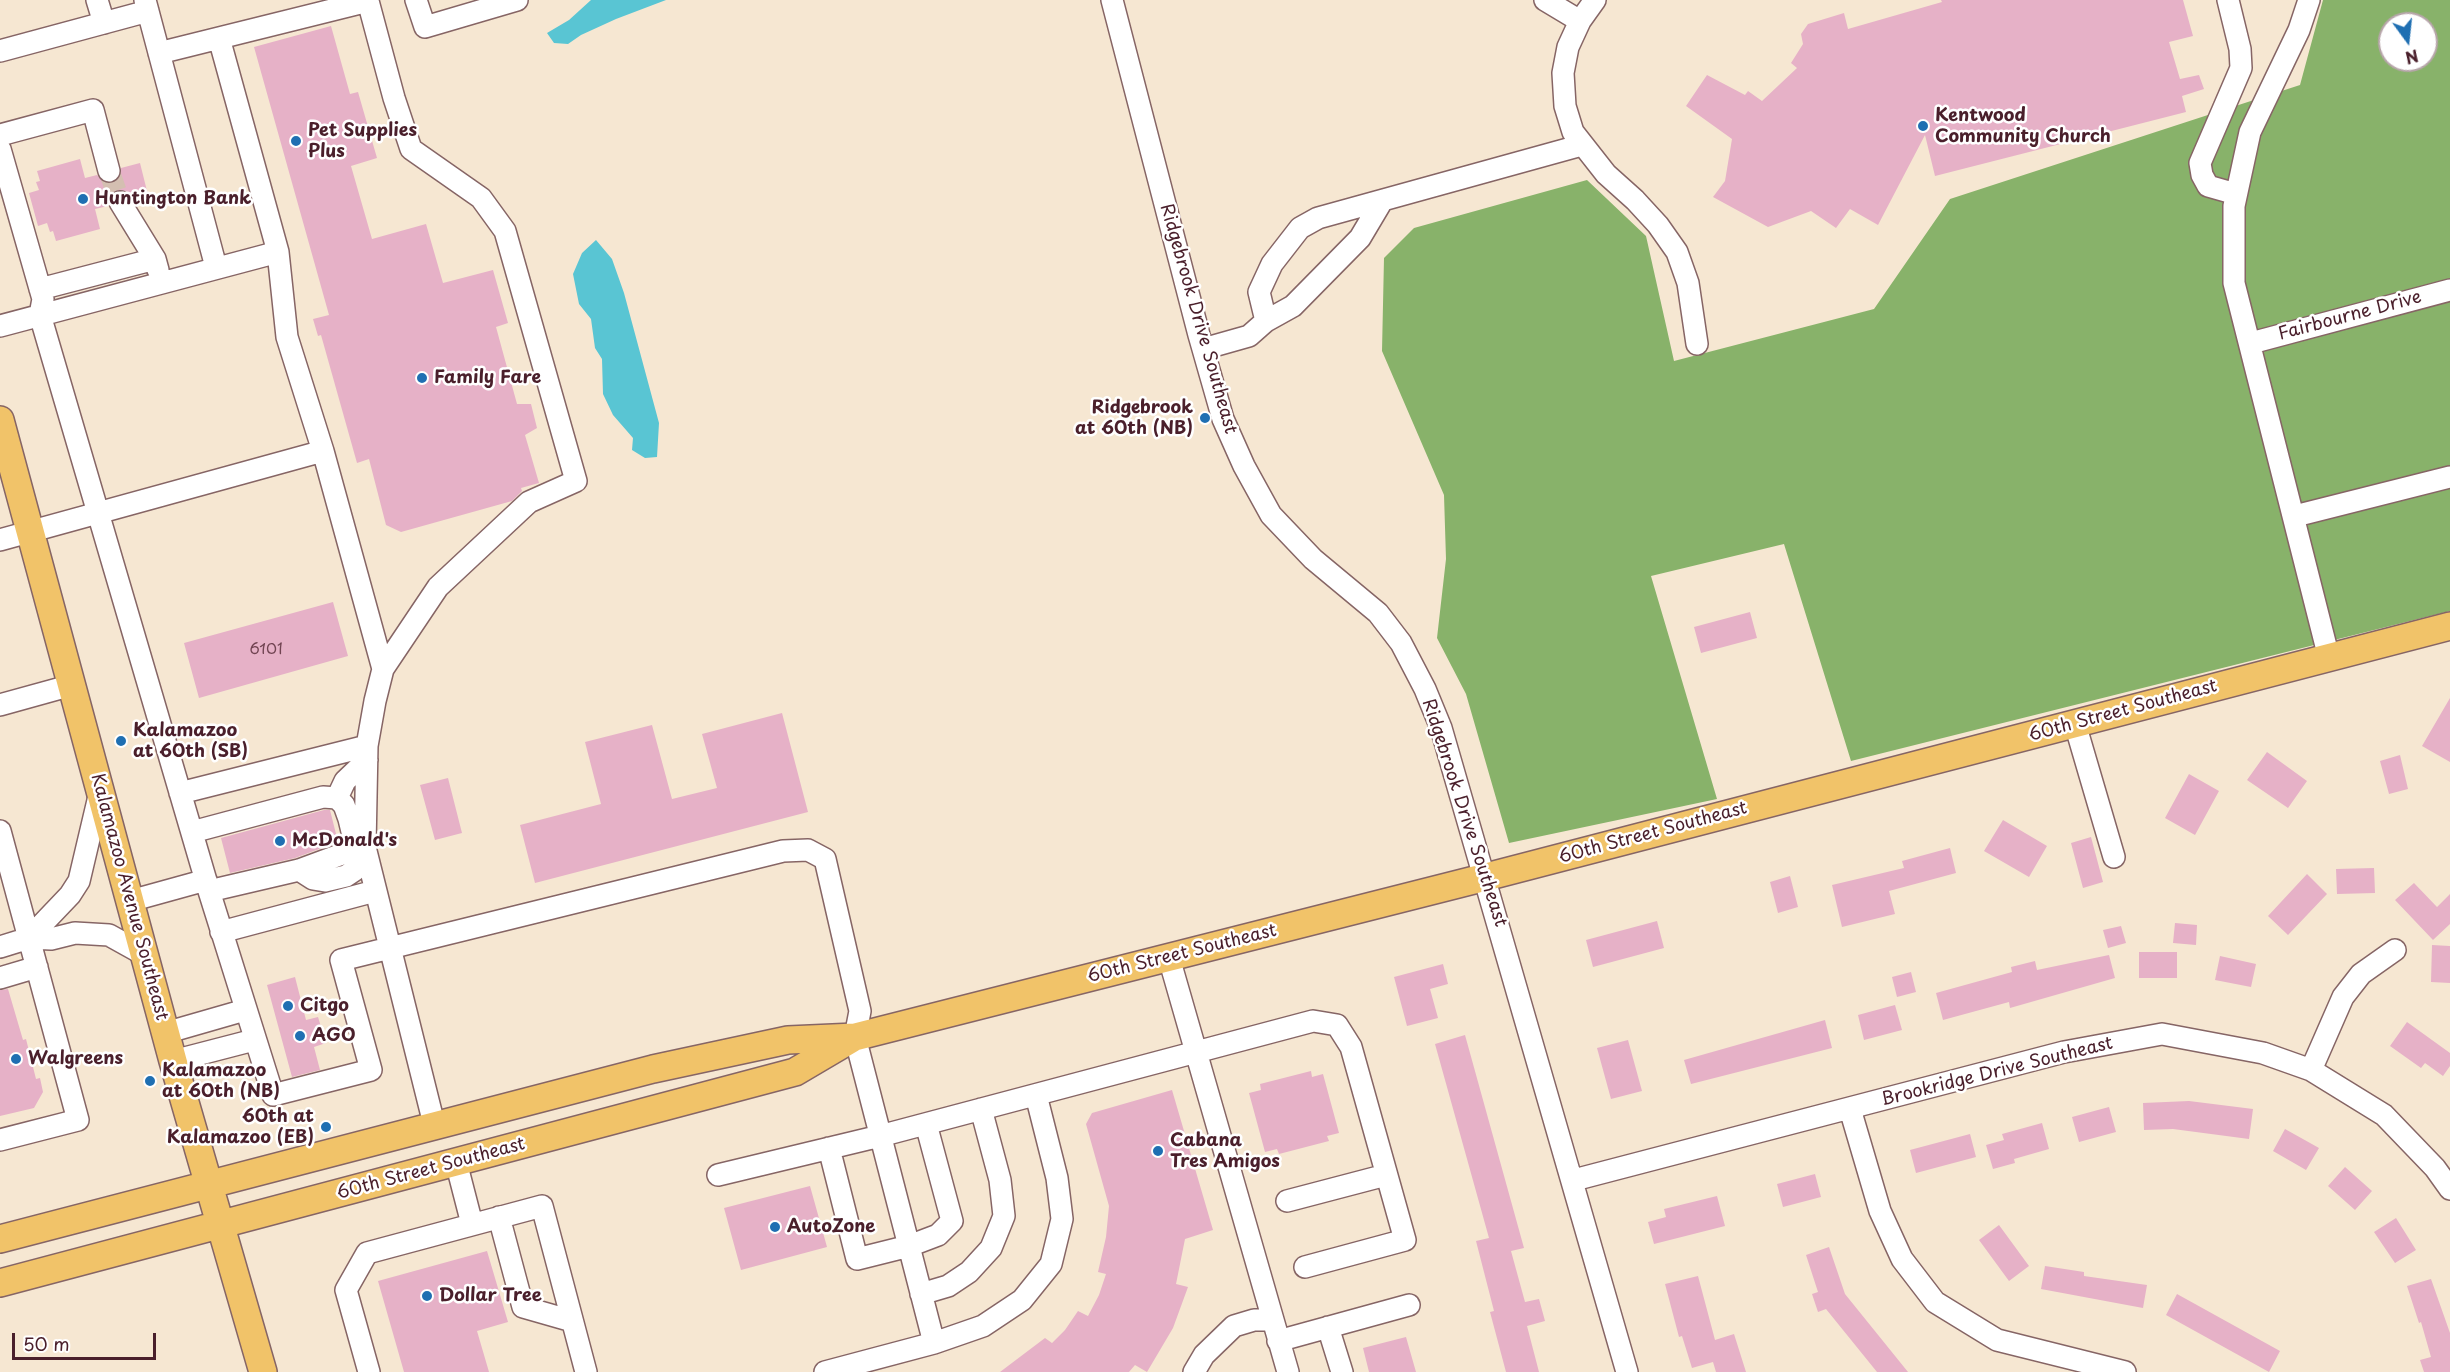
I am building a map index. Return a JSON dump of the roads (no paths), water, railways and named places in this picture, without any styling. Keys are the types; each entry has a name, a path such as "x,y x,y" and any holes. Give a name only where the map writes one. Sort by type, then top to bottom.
{"main road":[{"name":"Kalamazoo Avenue Southeast","path":"0,420 165,1033 263,1372"},
{"name":"60th Street Southeast","path":"0,1239 434,1124 653,1069 788,1040 855,1037 1486,877 2450,626"},
{"name":"60th Street Southeast","path":"0,1283 795,1072 855,1037"},
{"path":"530,1142 542,1135 551,1124 556,1108 556,1093"}],"street":[{"path":"97,0 104,23"},
{"path":"416,0 424,27 517,0"},
{"name":"Ridgebrook Drive Southeast","path":"1112,0 1203,349 1223,419 1244,466 1270,515 1313,559 1378,613 1401,643 1425,689 1441,728 1574,1180 1627,1372"},
{"path":"1545,0 1580,21"},
{"path":"1594,0 1580,21 1568,47 1563,73 1565,106 1573,132 1582,145 1606,174 1635,200 1677,252 1688,283 1697,345"},
{"path":"2228,0 2240,49 2241,68 2200,163 2202,175 2208,186 2236,194"},
{"path":"2308,0 2299,30 2250,132 2234,206 2234,283 2329,657"},
{"path":"159,53 368,1 394,98 411,149 481,198 505,231 576,481 529,501 438,587 383,669 367,753 365,847 434,1124"},
{"path":"0,51 104,23 146,5 216,267"},
{"path":"219,38 278,252 286,337 323,451 383,669"},
{"path":"0,135 93,110 109,171"},
{"path":"1266,321 1259,292 1272,264 1300,228 1318,218 1582,145"},
{"path":"0,149 43,299 40,315 100,513 221,932 273,1095 371,1070 341,960 783,851 808,850 825,859 860,1011 855,1037 934,1343"},
{"path":"1203,349 1249,336 1266,321 1293,306 1360,238 1382,201"},
{"path":"120,202 154,259 161,282"},
{"path":"0,326 278,252"},
{"path":"40,290 154,259"},
{"name":"Fairbourne Drive","path":"2251,343 2450,290"},
{"path":"0,540 323,451"},
{"path":"2295,516 2450,477"},
{"path":"0,705 72,685"},
{"path":"2075,724 2114,857"},
{"path":"180,793 367,753"},
{"path":"337,798 345,781 367,753"},
{"path":"29,938 70,895 79,881 100,789"},
{"path":"130,901 207,885 299,870 333,859 345,853 355,844 344,805 337,798 323,797 192,832"},
{"path":"0,831 78,1120 0,1140"},
{"path":"221,932 375,891"},
{"path":"0,947 29,938 51,939 75,933 109,935 145,955"},
{"path":"2311,1070 2348,990 2361,974 2395,950"},
{"path":"1169,958 1288,1372"},
{"path":"0,978 37,967"},
{"path":"165,1033 245,1010"},
{"path":"718,1175 880,1136 1313,1021 1337,1025 1351,1047 1405,1240 1305,1267"},
{"name":"Brookridge Drive Southeast","path":"1574,1180 2064,1052 2162,1034 2263,1053 2311,1070 2384,1115 2435,1168 2450,1189"},
{"path":"173,1061 254,1040"},
{"path":"825,1372 934,1343 983,1326 1022,1300 1051,1264 1062,1218 1057,1178 1036,1095"},
{"path":"921,1294 948,1286 969,1272 991,1248 1004,1216 1000,1180 981,1109"},
{"path":"1850,1109 1880,1211 1902,1259 1935,1302 1997,1340 2125,1372"},
{"path":"829,1148 857,1258 909,1246 938,1235 952,1221 926,1124"},
{"path":"456,1162 472,1224"},
{"path":"1287,1201 1386,1175"},
{"path":"369,1372 346,1290 366,1253 542,1206 586,1372"},
{"path":"499,1217 523,1307 572,1321"},
{"path":"1278,1341 1409,1305"},
{"path":"1194,1372 1204,1355 1234,1326 1254,1320 1272,1320"},
{"path":"1328,1327 1342,1372"}],"water":[{"path":"591,0 666,0 616,19 581,35 568,44 554,43 547,33 569,20"},
{"path":"596,240 612,259 624,293 659,423 657,457 645,458 632,450 633,438 613,415 603,394 602,359 595,348 591,319 579,304 573,274 582,253"}],"tunnel":[{"path":"109,171 120,202"}],"place":[{"name":"Kentwood Community Church","path":"1923,126"},
{"name":"Pet Supplies Plus","path":"296,141"},
{"name":"Huntington Bank","path":"83,199"},
{"name":"Family Fare","path":"422,378"},
{"name":"Ridgebrook at 60th (NB)","path":"1205,418"},
{"name":"Kalamazoo at 60th (SB)","path":"121,741"},
{"name":"McDonald's","path":"280,841"},
{"name":"Citgo","path":"288,1006"},
{"name":"AGO","path":"300,1036"},
{"name":"Walgreens","path":"16,1059"},
{"name":"Kalamazoo at 60th (NB)","path":"150,1081"},
{"name":"60th at Kalamazoo (EB)","path":"326,1127"},
{"name":"Cabana Tres Amigos","path":"1158,1151"},
{"name":"AutoZone","path":"775,1227"},
{"name":"Dollar Tree","path":"427,1296"}]}
